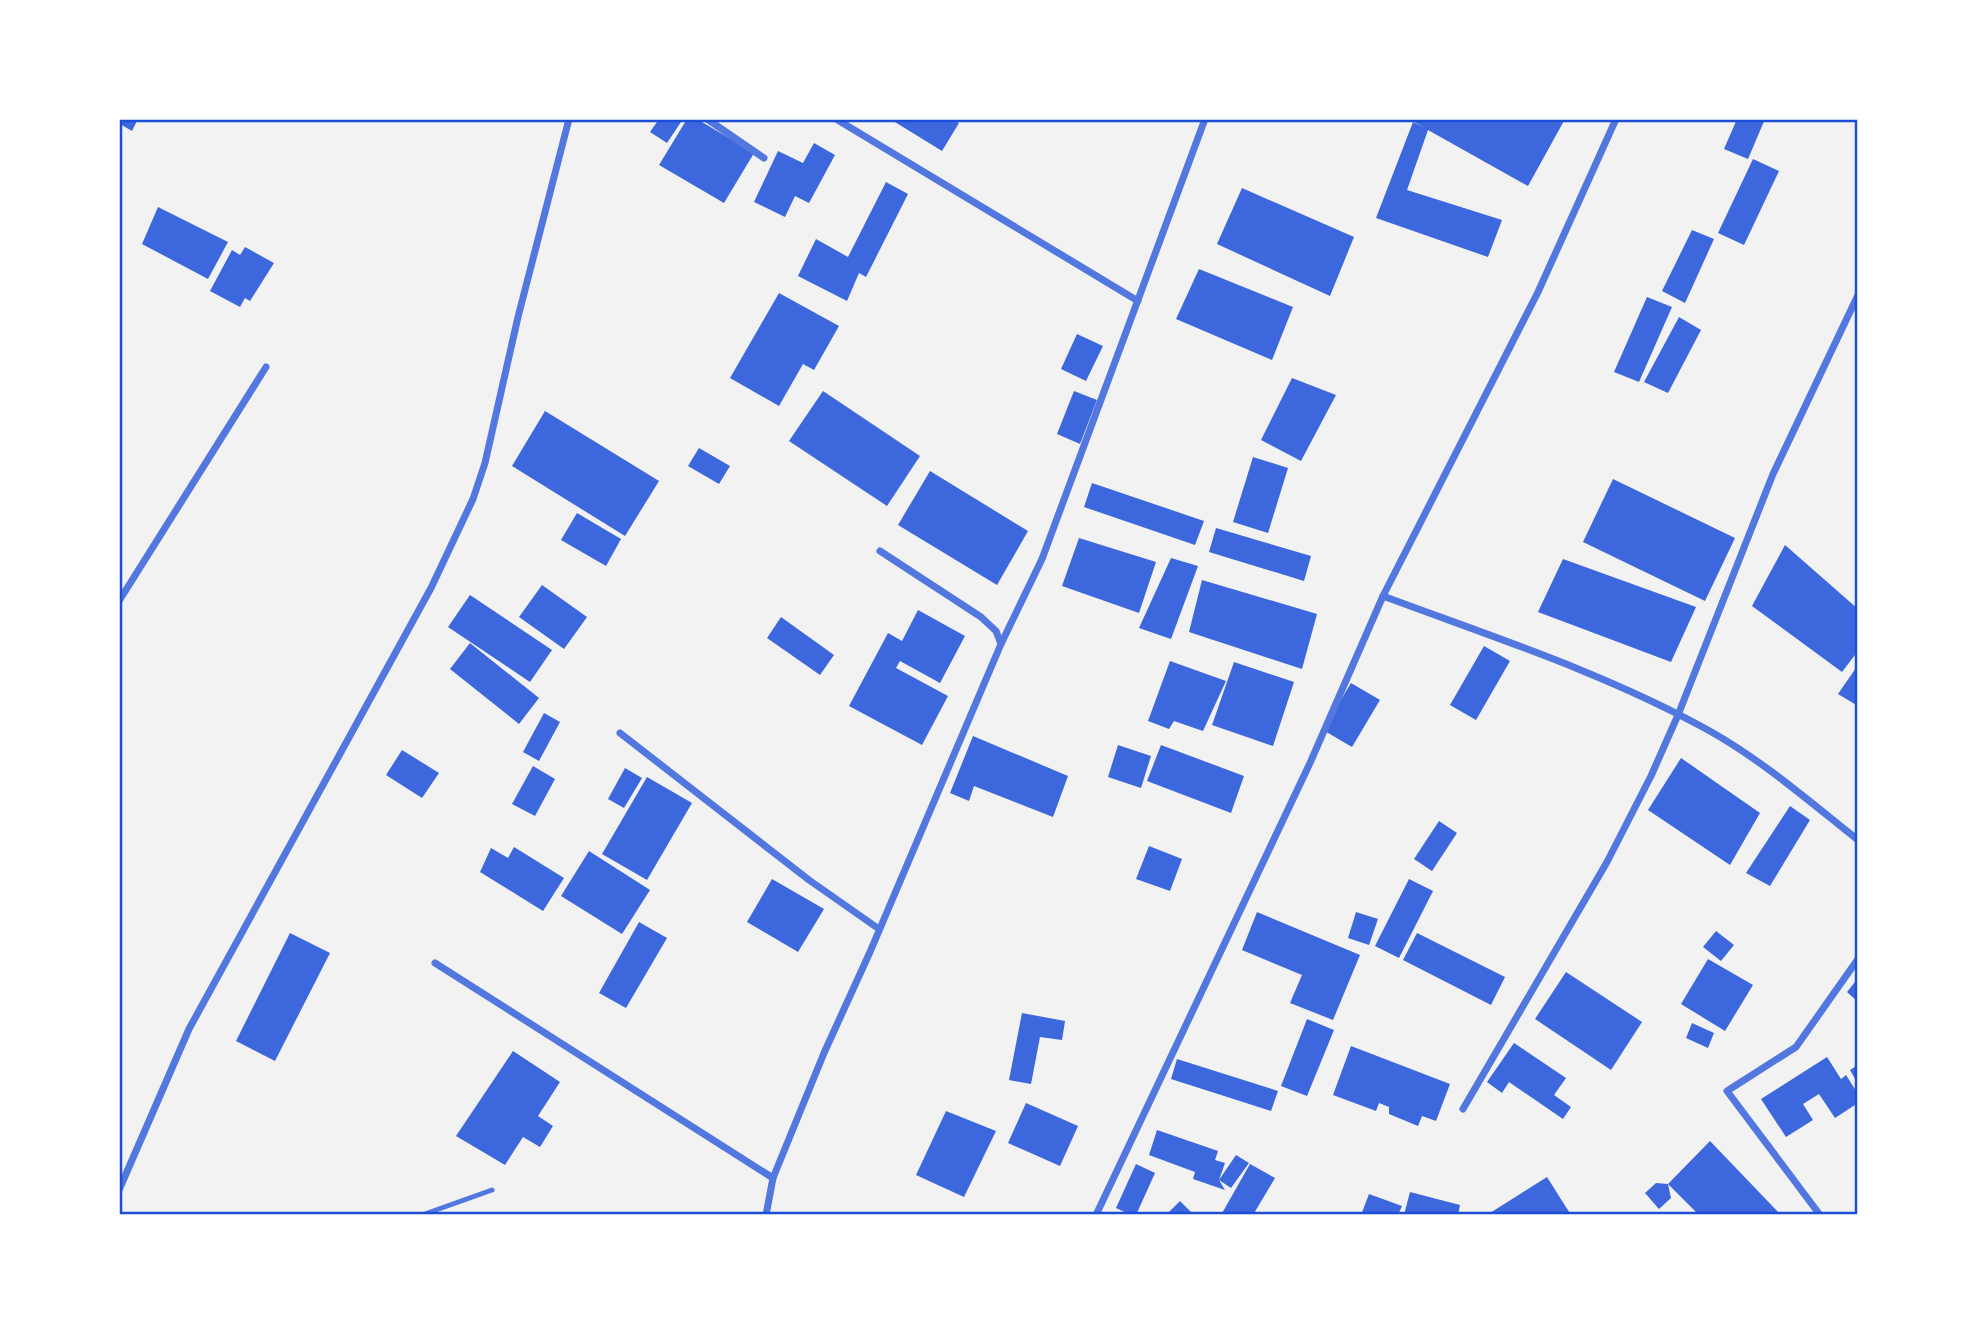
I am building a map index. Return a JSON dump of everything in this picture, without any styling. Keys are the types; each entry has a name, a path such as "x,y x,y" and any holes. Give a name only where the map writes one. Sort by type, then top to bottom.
{"street":[{"path":"119,1190 188,1029 431,588 473,499 485,463 518,317 569,119"},
{"path":"707,119 764,158"},
{"path":"836,119 1138,301"},
{"path":"766,1215 773,1178 824,1053 1001,644 1042,558 1205,119"},
{"path":"1096,1215 1310,763 1383,596 1538,292 1616,119"},
{"path":"1463,1109 1607,862 1651,776 1678,715 1773,474 1858,295"},
{"path":"119,601 266,367"},
{"path":"880,551 981,617 996,631 1001,644"},
{"path":"1383,596 1592,674 1678,715 1710,732 1790,786 1858,840"},
{"path":"620,733 820,888 879,929"},
{"path":"1820,1215 1727,1091 1796,1047 1858,959"},
{"path":"435,963 773,1178"}],"lane":[{"path":"422,1215 492,1190"}],"building":[{"path":"123,119 138,119 132,131 120,124"},
{"path":"659,119 683,119 667,143 650,132"},
{"path":"687,119 697,119 754,153 724,203 659,165"},
{"path":"890,119 952,119 959,123 942,151"},
{"path":"1409,119 1565,119 1528,186 1428,130 1407,190 1502,220 1488,257 1376,218 1413,122 1423,127"},
{"path":"1737,119 1765,119 1748,159 1724,149"},
{"path":"814,143 835,155 809,203 795,196 785,217 754,202 778,151 803,163"},
{"path":"1753,159 1779,171 1744,245 1718,233"},
{"path":"886,182 908,194 866,277 859,273 847,301 798,276 816,239 848,257"},
{"path":"1242,188 1354,237 1330,296 1217,244"},
{"path":"158,207 228,242 208,279 142,244"},
{"path":"1692,230 1714,239 1685,303 1662,291"},
{"path":"245,247 274,263 250,301 245,298 240,307 210,291 232,250 240,255"},
{"path":"1199,269 1293,307 1272,360 1176,319"},
{"path":"779,293 839,326 814,370 803,364 779,406 730,378"},
{"path":"1647,297 1672,307 1639,382 1614,372"},
{"path":"1679,317 1701,330 1668,393 1644,382"},
{"path":"1077,334 1103,346 1086,381 1061,369"},
{"path":"1292,378 1336,395 1301,461 1261,440"},
{"path":"823,391 920,456 887,506 789,441"},
{"path":"1074,391 1097,400 1080,444 1057,434"},
{"path":"545,411 659,481 625,536 512,466"},
{"path":"699,448 730,466 719,484 688,466"},
{"path":"1253,457 1288,468 1268,533 1233,522"},
{"path":"930,471 1028,531 997,585 898,525"},
{"path":"1613,479 1735,538 1705,601 1583,542"},
{"path":"1092,483 1204,521 1195,545 1084,507"},
{"path":"577,513 621,539 606,566 561,540"},
{"path":"1216,528 1311,556 1304,581 1209,552"},
{"path":"1079,538 1156,562 1139,613 1062,586"},
{"path":"1785,545 1858,609 1858,651 1842,672 1752,606"},
{"path":"1171,558 1198,566 1171,639 1139,628"},
{"path":"1563,559 1696,607 1671,662 1538,612"},
{"path":"1202,580 1317,614 1302,669 1189,632"},
{"path":"542,585 587,617 564,649 519,617"},
{"path":"470,595 552,650 530,682 448,627"},
{"path":"918,610 965,636 940,683 900,661 896,668 948,696 922,745 849,706 888,633 902,641"},
{"path":"781,617 834,655 820,675 767,638"},
{"path":"470,643 539,698 519,724 450,669"},
{"path":"1484,646 1510,661 1476,720 1450,705"},
{"path":"1170,661 1226,681 1203,731 1174,721 1169,729 1148,721"},
{"path":"1234,662 1294,682 1273,746 1212,725"},
{"path":"1858,665 1858,706 1838,694"},
{"path":"1351,683 1380,700 1352,747 1323,730"},
{"path":"544,713 560,722 539,761 523,752"},
{"path":"973,736 1068,776 1053,817 974,786 969,801 950,793"},
{"path":"1118,745 1151,756 1141,788 1108,777"},
{"path":"1161,745 1244,776 1231,813 1147,781"},
{"path":"402,750 439,773 422,798 386,775"},
{"path":"1681,758 1760,813 1730,865 1648,810"},
{"path":"533,766 555,779 535,816 512,804"},
{"path":"625,768 642,778 624,808 608,799"},
{"path":"647,777 692,803 647,880 602,854"},
{"path":"1790,806 1810,820 1770,886 1746,873"},
{"path":"1439,821 1457,833 1432,871 1414,859"},
{"path":"1149,846 1182,859 1170,891 1136,879"},
{"path":"514,847 564,878 543,911 480,872 491,848 508,858"},
{"path":"589,851 650,890 622,934 561,896"},
{"path":"772,879 824,909 798,952 747,922"},
{"path":"1409,879 1433,891 1399,958 1375,946"},
{"path":"1257,912 1360,955 1333,1020 1290,1003 1302,975 1242,950"},
{"path":"1356,912 1378,919 1369,945 1348,938"},
{"path":"639,922 667,938 626,1008 599,993"},
{"path":"1716,931 1734,945 1721,961 1703,947"},
{"path":"290,933 330,953 275,1061 236,1041"},
{"path":"1417,933 1505,977 1491,1005 1403,960"},
{"path":"1708,959 1753,985 1725,1031 1681,1004"},
{"path":"1566,972 1642,1022 1611,1070 1535,1019"},
{"path":"1858,978 1858,1002 1847,992"},
{"path":"1022,1013 1065,1021 1062,1040 1040,1037 1031,1084 1009,1080"},
{"path":"1307,1019 1334,1030 1307,1096 1281,1086"},
{"path":"1692,1023 1714,1033 1708,1048 1686,1038"},
{"path":"1514,1043 1566,1078 1554,1095 1571,1107 1563,1119 1509,1082 1502,1093 1487,1082"},
{"path":"1351,1046 1450,1084 1436,1121 1422,1116 1418,1126 1389,1114 1389,1107 1379,1103 1376,1111 1333,1095"},
{"path":"513,1051 560,1082 538,1116 553,1126 540,1147 523,1137 505,1165 456,1136"},
{"path":"1827,1057 1841,1079 1846,1075 1858,1094 1858,1103 1835,1118 1819,1094 1803,1104 1813,1120 1786,1137 1761,1099"},
{"path":"1177,1059 1278,1091 1271,1111 1171,1079"},
{"path":"1858,1065 1858,1084 1850,1070"},
{"path":"1026,1103 1078,1126 1060,1166 1008,1143"},
{"path":"946,1111 996,1131 964,1197 916,1175"},
{"path":"1157,1130 1218,1151 1215,1160 1225,1163 1219,1180 1225,1190 1193,1179 1195,1172 1149,1155"},
{"path":"1710,1141 1781,1215 1699,1215 1668,1184"},
{"path":"1236,1155 1249,1163 1231,1188 1219,1180"},
{"path":"1136,1164 1155,1173 1136,1215 1131,1215 1116,1208"},
{"path":"1250,1164 1275,1178 1253,1215 1221,1215"},
{"path":"1547,1177 1571,1215 1491,1215 1490,1213"},
{"path":"1656,1183 1668,1184 1671,1198 1659,1209 1645,1193"},
{"path":"1410,1192 1460,1205 1458,1215 1404,1215"},
{"path":"1369,1194 1402,1206 1398,1215 1361,1215"},
{"path":"1180,1201 1194,1215 1166,1215"}]}
